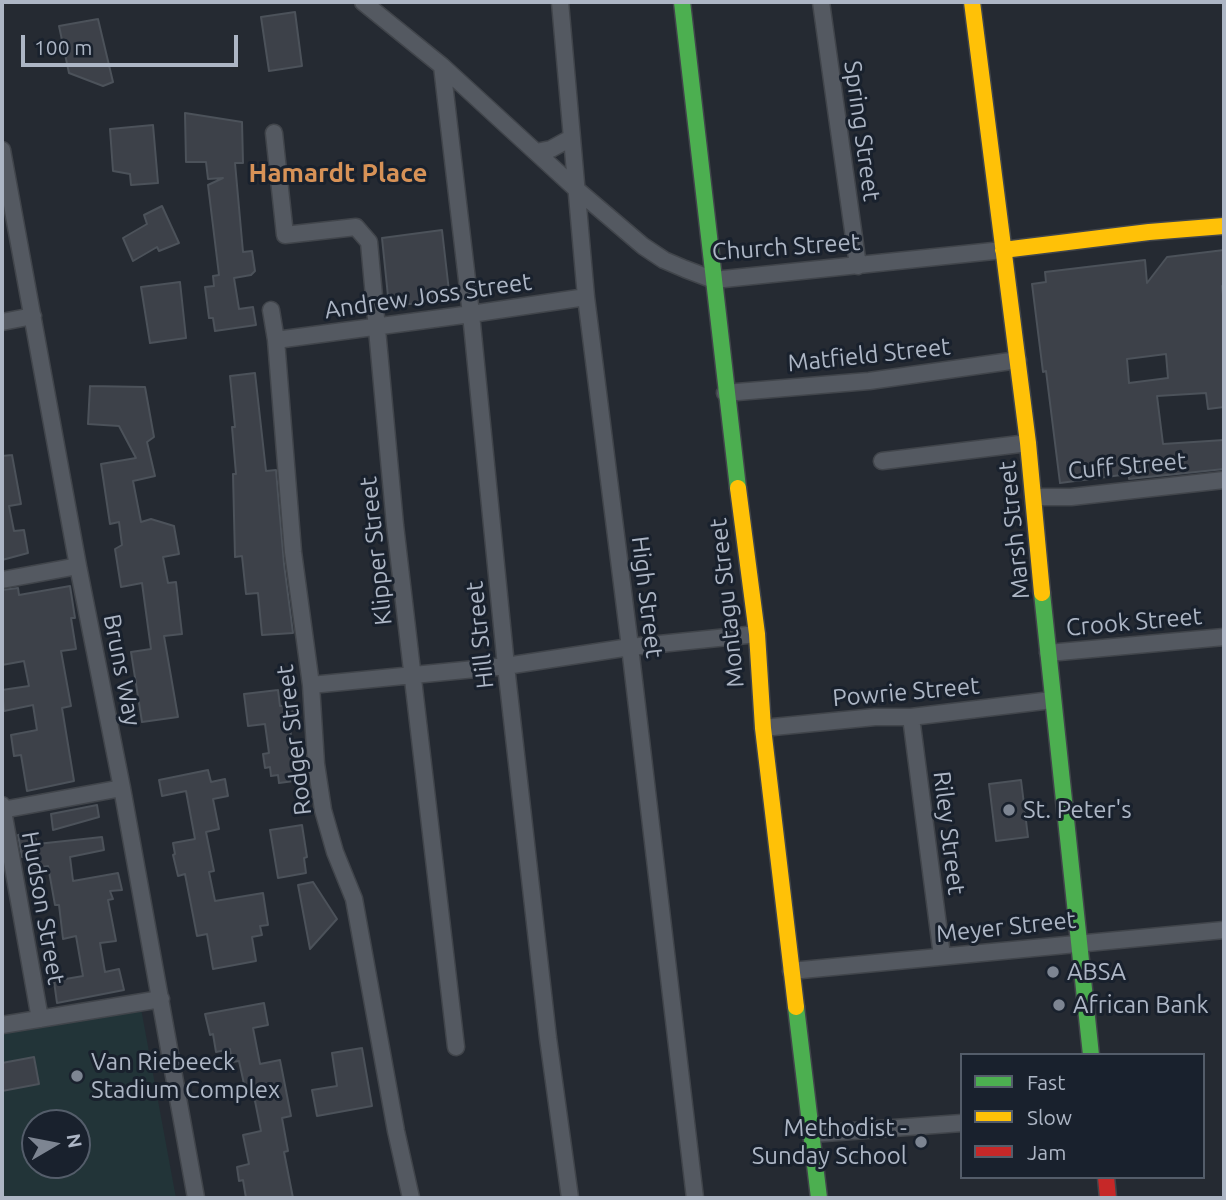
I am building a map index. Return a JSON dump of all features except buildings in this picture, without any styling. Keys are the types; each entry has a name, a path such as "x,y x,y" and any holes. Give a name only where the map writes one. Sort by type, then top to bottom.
{"street":[{"name":"Church Street","path":"363,2 442,66 575,188 643,246 664,260 713,280 1224,226"},
{"name":"High Street","path":"560,2 586,297 695,1198"},
{"name":"Montagu Street","path":"682,2 724,393 757,634 763,728 819,1198"},
{"name":"Spring Street","path":"821,2 858,266"},
{"name":"Marsh Street","path":"972,2 1028,443 1052,700 1091,1053"},
{"name":"Hill Street","path":"442,66 548,1038 570,1198"},
{"name":"Klipper Street","path":"274,133 285,235 356,227 369,243 395,525 456,1047"},
{"path":"536,152 551,149 571,138"},
{"name":"Bruns Way","path":"2,150 196,1198"},
{"name":"Andrew Joss Street","path":"276,340 586,297"},
{"name":"Rodger Street","path":"271,310 276,340 293,552 311,685 316,765 323,810 335,852 354,899 396,1131 411,1198"},
{"path":"2,322 33,316"},
{"name":"Matfield Street","path":"724,393 869,381 1018,360"},
{"path":"882,461 1028,443"},
{"name":"Cuff Street","path":"1034,497 1070,498 1224,480"},
{"path":"2,580 78,566"},
{"path":"311,685 506,666 630,647 757,634"},
{"name":"Crook Street","path":"1048,653 1224,637"},
{"name":"Powrie Street","path":"763,728 875,717 911,717 1052,700"},
{"name":"Riley Street","path":"911,717 942,956"},
{"path":"2,808 122,788"},
{"name":"Hudson Street","path":"2,808 40,1019"},
{"name":"Meyer Street","path":"792,971 1224,930"},
{"path":"2,1026 160,999"},
{"path":"811,1133 960,1123"},
{"path":"1106,1179 1108,1198"}],"shaded area":[{"name":"Van Riebeeck Stadium Complex","path":"140,1003 176,1198 2,1198 2,1028"}],"traffic: fast":[{"path":"682,2 738,488"},
{"path":"1042,593 1091,1053"},
{"path":"796,1007 819,1198"}],"traffic: slow":[{"path":"972,2 1028,443 1042,593"},
{"path":"1003,250 1149,232 1224,226"},
{"path":"738,488 757,634 763,728 796,1007"}],"traffic: jam":[{"path":"1106,1179 1108,1198"}],"place":[{"name":"St. Peter's","path":"1009,810"},
{"name":"ABSA","path":"1053,972"},
{"name":"African Bank","path":"1059,1005"},
{"name":"Van Riebeeck Stadium Complex","path":"77,1076"},
{"name":"Methodist - Sunday School","path":"921,1142"}],"district":[{"name":"Hamardt Place","path":"338,173"}]}
